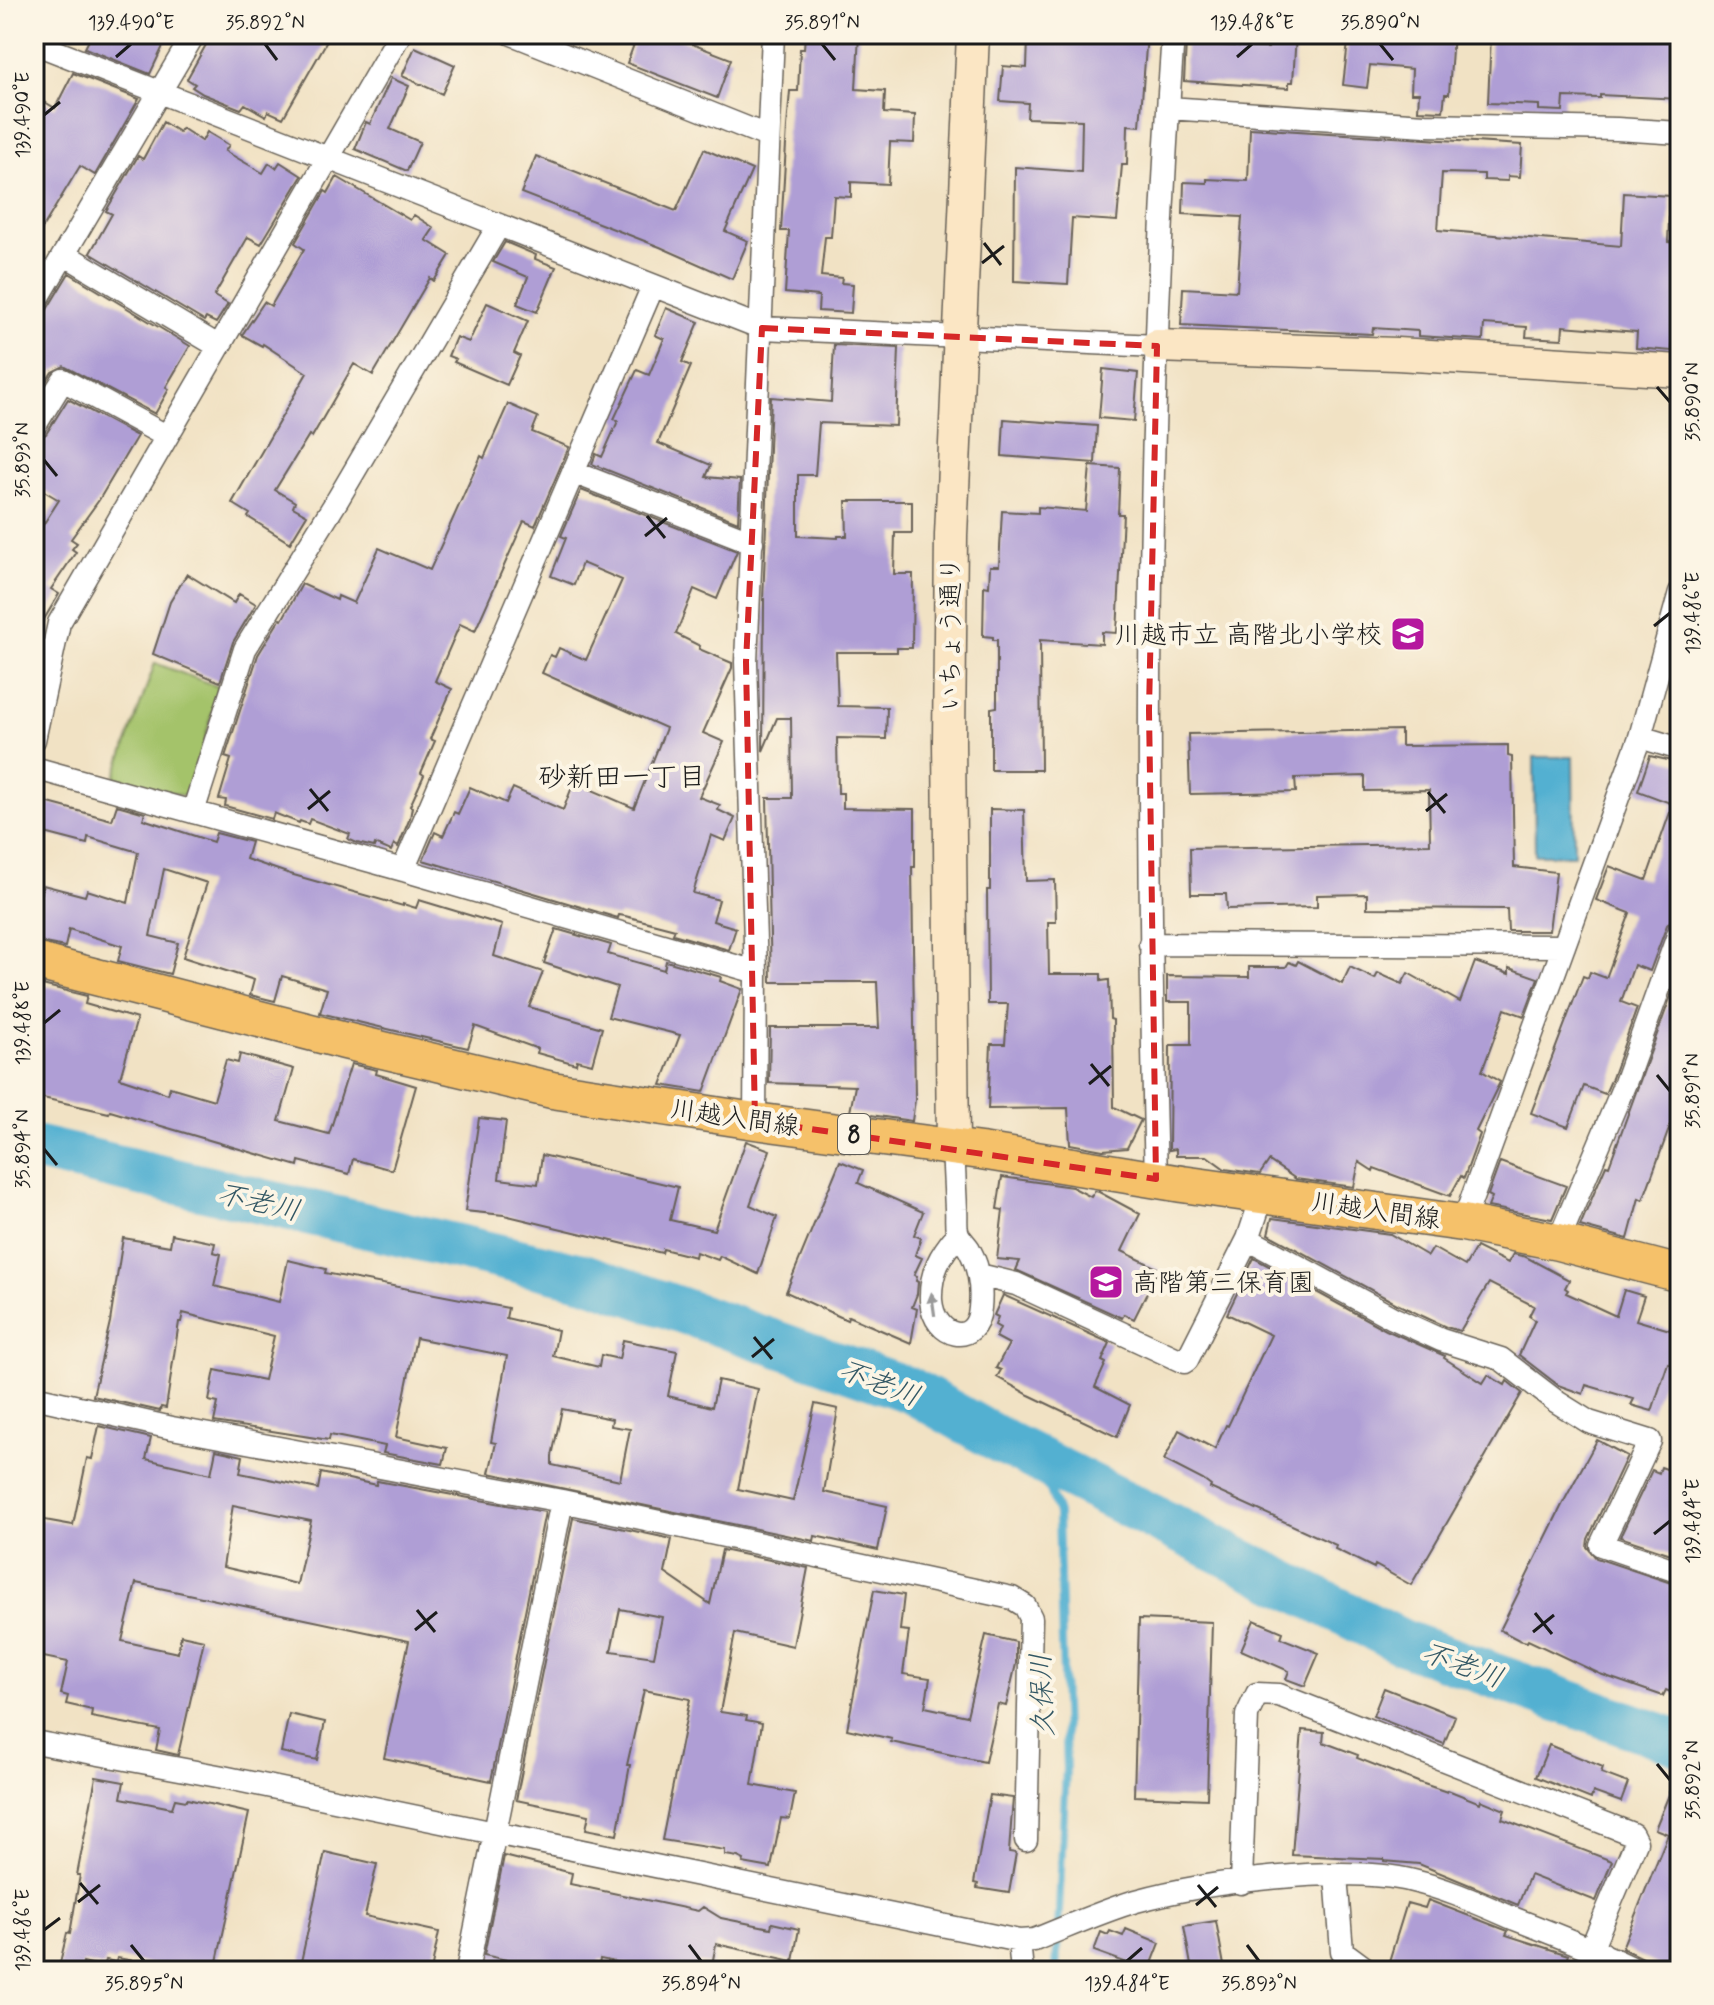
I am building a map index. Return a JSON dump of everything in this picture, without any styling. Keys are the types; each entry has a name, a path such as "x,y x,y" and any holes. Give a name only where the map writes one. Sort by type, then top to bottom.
{"main road":[{"name":"川越入間線","path":"34,961 345,1041 552,1090 1463,1223 1558,1242 1680,1274"}],"street":[{"path":"34,305 194,34"},
{"path":"34,740 59,623 400,34"},
{"path":"512,34 767,136"},
{"path":"755,1121 756,972 746,662 773,34"},
{"name":"いちょう通り","path":"958,1234 932,1272 935,1320 942,1329 955,1334 972,1329 980,1311 979,1275 969,1249 958,1234 953,1148 949,710 958,337 973,34"},
{"path":"1156,1179 1150,944 1149,710 1157,346 1173,34"},
{"path":"34,43 762,328 1411,355 1680,371"},
{"path":"1168,108 1425,125 1680,133"},
{"path":"193,812 245,649 338,499 499,225"},
{"path":"64,254 218,346"},
{"path":"403,870 653,286"},
{"path":"34,427 63,380 166,436"},
{"path":"573,472 752,542"},
{"path":"1463,1223 1640,737 1680,592"},
{"path":"1640,737 1680,749"},
{"path":"34,768 756,972"},
{"path":"1558,1242 1625,1083 1680,930"},
{"path":"1150,944 1564,946"},
{"path":"979,1275 1016,1284 1184,1362 1248,1239 1263,1194"},
{"path":"1248,1239 1393,1318 1441,1340 1501,1359 1589,1422 1650,1441 1601,1545 1680,1572"},
{"path":"34,1397 172,1428 562,1501 1012,1598 1025,1606 1031,1618 1026,1840"},
{"path":"467,1971 562,1501"},
{"path":"1241,1883 1247,1715 1257,1694 1279,1695 1632,1834 1636,1842 1597,1951 1577,1971"},
{"path":"34,1742 141,1760 495,1835 1026,1940 1134,1902 1174,1892 1320,1874 1370,1875 1412,1881 1477,1903 1597,1951 1638,1971"},
{"path":"1336,1875 1342,1951 1369,1971"},
{"path":"1022,1971 1026,1940"}],"highlighted area":[{"path":"762,328 1157,346 1149,710 1156,1179 755,1121 746,662"}],"green space":[{"path":"155,663 219,687 191,791 183,796 115,777"}],"water":[{"path":"1534,757 1573,757 1574,855 1535,855"}],"building":[{"path":"92,34 154,34 166,40 150,74 85,48"},
{"path":"212,34 331,34 283,118 268,111 266,116 245,104 241,109 192,87 195,84 187,79"},
{"path":"638,34 666,34 731,59 717,98 627,63"},
{"path":"805,34 859,34 856,89 885,91 884,113 915,115 914,143 890,142 888,184 851,182 851,197 834,196 831,237 825,237 821,276 842,278 841,283 853,284 851,313 818,311 819,296 785,293 789,231 781,231 787,127 790,91 798,91 800,49 804,49"},
{"path":"1038,34 1147,34 1140,126 1128,125 1127,165 1122,165 1117,221 1072,218 1068,284 1014,281 1015,167 1081,172 1082,120 1027,118 1028,103 1000,101 1003,66 1027,68 1028,38 1038,39"},
{"path":"1269,34 1296,34 1293,82 1289,82 1289,88 1184,81 1186,43 1268,48"},
{"path":"1349,34 1453,34 1449,94 1445,94 1443,111 1418,110 1419,93 1411,93 1412,69 1370,65 1367,88 1343,85"},
{"path":"1491,34 1680,34 1680,99 1600,95 1600,98 1564,97 1563,111 1539,110 1539,105 1488,103"},
{"path":"415,47 455,65 442,94 402,76"},
{"path":"73,73 139,99 95,175 80,166 34,242 34,116 43,101 55,108"},
{"path":"391,78 409,86 390,129 420,142 407,171 355,149"},
{"path":"163,122 179,132 182,128 202,141 207,132 229,145 225,151 263,173 269,163 276,168 280,162 302,176 261,244 248,237 214,296 228,304 216,323 206,318 204,321 90,253 112,214 106,211 138,156 143,159"},
{"path":"1250,128 1522,145 1520,177 1508,176 1508,181 1484,180 1484,174 1442,173 1438,230 1621,246 1624,193 1670,196 1668,242 1680,243 1672,351 1636,348 1637,332 1563,326 1562,339 1526,337 1527,327 1484,324 1483,340 1418,336 1418,331 1373,328 1372,334 1181,325 1183,288 1237,291 1242,217 1183,214 1184,182 1207,183 1207,179 1248,181"},
{"path":"704,149 752,170 725,231 748,241 732,279 660,247 521,193 536,156 676,211"},
{"path":"337,177 410,220 414,215 434,228 426,240 450,255 434,281 430,278 373,375 354,364 312,437 309,435 275,490 295,502 293,507 307,515 290,543 248,517 250,514 232,503 307,373 263,344 242,335 264,302 271,306 304,249 295,243 325,191 328,193"},
{"path":"505,242 556,267 537,312 517,304 528,277 493,262"},
{"path":"69,273 190,346 166,387 169,389 155,414 64,366 52,372 34,400 34,331"},
{"path":"487,303 528,321 514,353 520,356 507,385 454,362 456,359 448,356 456,337 469,342"},
{"path":"666,308 699,322 682,362 691,366 658,443 711,465 706,477 740,480 738,522 592,464 596,454 602,457 618,421 614,419 637,370 649,375 664,339 655,335"},
{"path":"834,345 899,348 896,426 819,423 815,475 798,475 798,536 847,536 846,501 912,501 912,533 895,533 894,574 913,574 912,648 897,648 897,652 836,652 838,706 887,707 886,739 837,738 838,793 843,793 843,808 915,809 915,867 912,867 915,1100 912,1121 850,1112 855,1086 769,1083 770,1028 879,1028 877,982 771,982 767,798 792,798 791,718 777,718 763,751 764,598 763,601 771,397 831,402"},
{"path":"1103,369 1138,373 1134,421 1099,418"},
{"path":"68,399 137,436 99,500 71,539 77,543 72,549 76,552 51,589 59,594 34,636 34,539 59,500 34,485 34,441 46,434"},
{"path":"508,404 538,417 532,432 569,447 535,526 524,521 475,631 460,624 435,681 452,689 430,739 435,741 421,773 424,775 410,806 410,818 398,847 394,844 391,851 375,844 374,847 357,843 348,839 350,834 310,819 308,824 299,823 274,813 272,819 225,806 226,800 219,799 231,759 225,757 258,655 302,584 337,600 338,596 354,603 379,548 430,570"},
{"path":"1004,419 1097,426 1095,463 1002,456"},
{"path":"1090,466 1120,468 1118,514 1123,514 1117,633 1102,632 1102,644 1040,640 1041,770 991,770 991,708 997,707 997,640 983,636 984,586 989,587 990,566 999,566 1002,511 1038,513 1038,507 1086,511"},
{"path":"581,490 737,551 717,599 694,589 676,634 700,646 699,649 732,663 703,733 724,742 699,797 720,805 718,810 735,818 725,841 711,835 693,893 719,900 713,921 736,928 729,950 673,934 675,929 625,916 619,915 618,918 423,860 435,832 443,836 454,812 458,814 470,787 506,803 513,788 563,810 574,782 634,808 666,728 542,673 550,655 555,657 559,648 586,660 622,580 582,563 574,585 551,576 566,538 561,536"},
{"path":"187,574 234,603 239,594 256,604 233,642 220,682 153,654 170,602"},
{"path":"1401,730 1401,746 1508,745 1508,756 1512,757 1514,867 1556,872 1549,931 1508,931 1507,909 1367,908 1367,894 1317,895 1317,907 1227,909 1226,894 1191,894 1190,848 1430,844 1429,790 1365,791 1365,776 1295,778 1296,792 1190,794 1188,734"},
{"path":"1650,756 1680,763 1680,916 1667,925 1650,971 1634,965 1621,1002 1637,1008 1612,1078 1605,1094 1584,1086 1568,1127 1531,1113 1583,976 1588,978 1590,972 1606,978 1630,913 1596,900 1609,866 1646,880 1673,804 1638,791"},
{"path":"45,802 112,820 117,805 145,813 143,819 213,842 216,833 251,842 246,859 290,874 403,906 416,908 419,900 502,925 494,956 543,972 529,1007 602,1028 592,1064 577,1060 576,1064 537,1053 538,1049 475,1026 468,1048 320,1013 327,989 282,976 275,1001 250,995 254,980 183,957 207,883 164,869 150,936 178,943 170,974 118,961 122,946 69,929 65,947 34,941 34,918 43,885 85,896 87,890 128,903 138,852 88,837 87,844 37,831"},
{"path":"990,809 1024,810 1026,881 1055,880 1056,922 1048,922 1049,974 1101,974 1101,981 1109,980 1110,1019 1113,1020 1114,1107 1141,1120 1127,1148 1103,1150 1070,1144 1068,1108 988,1109 991,1044 1005,1044 1008,1004 988,1004"},
{"path":"556,929 611,945 608,954 664,970 666,961 721,977 720,981 742,989 704,1092 661,1085 680,1035 608,1017 617,987 544,963"},
{"path":"1298,961 1342,984 1350,967 1375,979 1378,973 1402,984 1408,973 1460,1002 1475,962 1509,974 1509,968 1538,978 1524,1016 1505,1009 1482,1071 1500,1082 1476,1131 1480,1134 1464,1178 1461,1176 1450,1196 1374,1168 1373,1171 1359,1162 1354,1187 1296,1179 1269,1161 1260,1174 1225,1169 1207,1156 1176,1156 1176,1149 1169,1150 1170,1045 1191,1045 1191,1002 1167,1002 1167,976 1249,977 1249,967 1286,967 1289,962 1296,965"},
{"path":"1680,971 1680,1099 1643,1200 1639,1198 1628,1239 1580,1226 1606,1165 1609,1166"},
{"path":"34,983 87,996 85,1004 137,1019 120,1078 168,1094 170,1087 214,1100 226,1060 238,1063 240,1054 294,1069 279,1121 329,1134 351,1064 377,1070 376,1074 416,1086 392,1170 353,1159 349,1174 299,1161 298,1166 110,1111 34,1096"},
{"path":"479,1118 506,1121 499,1179 538,1184 542,1155 678,1187 670,1220 714,1230 746,1141 770,1150 750,1205 777,1217 758,1274 720,1256 718,1260 696,1252 695,1257 663,1249 662,1253 504,1215 465,1211"},
{"path":"840,1161 863,1170 858,1183 923,1212 914,1235 921,1238 915,1255 922,1258 914,1275 918,1282 912,1307 917,1309 911,1343 848,1316 847,1320 786,1292"},
{"path":"1500,1162 1566,1186 1552,1219 1488,1207 1492,1197 1488,1195"},
{"path":"1002,1177 1072,1187 1091,1197 1095,1191 1099,1192 1140,1214 1122,1251 1159,1269 1134,1319 1124,1314 1122,1318 1016,1270 1020,1261 997,1259 1003,1210 997,1209"},
{"path":"1272,1218 1390,1234 1428,1256 1433,1248 1465,1266 1476,1247 1508,1263 1513,1254 1526,1257 1569,1280 1566,1293 1616,1316 1624,1290 1644,1296 1636,1320 1680,1333 1680,1353 1676,1365 1668,1363 1652,1411 1631,1405 1634,1399 1586,1385 1583,1394 1558,1385 1519,1355 1535,1320 1529,1316 1534,1306 1489,1283 1460,1331 1446,1327 1268,1234"},
{"path":"172,1234 215,1243 213,1252 221,1254 214,1286 279,1302 288,1260 326,1269 325,1273 508,1308 506,1318 558,1330 553,1356 599,1367 601,1355 619,1359 623,1340 677,1351 668,1396 712,1407 718,1380 758,1389 738,1489 793,1501 815,1404 838,1409 824,1492 887,1506 878,1550 815,1536 814,1541 489,1473 496,1443 491,1442 507,1356 416,1338 396,1437 447,1448 443,1464 383,1453 385,1446 330,1435 329,1440 214,1422 218,1403 209,1401 215,1370 264,1380 274,1336 183,1313 166,1408 161,1407 160,1411 93,1396 110,1322 123,1238 170,1246","holes":["562,1409 612,1419 611,1426 630,1429 620,1480 552,1465"]},
{"path":"1254,1258 1386,1330 1445,1356 1483,1383 1488,1375 1505,1385 1507,1381 1522,1393 1411,1585 1375,1565 1374,1568 1335,1549 1336,1545 1210,1488 1203,1480 1164,1460 1179,1430 1215,1449 1271,1335 1227,1314"},
{"path":"1003,1295 1110,1343 1102,1361 1106,1363 1095,1387 1130,1405 1117,1437 997,1377 1001,1370 996,1368 1009,1344 996,1337 1000,1328 995,1325 998,1317 994,1315"},
{"path":"99,1426 151,1438 146,1459 211,1474 216,1450 243,1456 240,1473 318,1489 321,1473 545,1512 491,1781 384,1758 409,1641 136,1583 122,1641 178,1653 181,1635 204,1640 178,1755 156,1750 160,1730 91,1717 92,1710 66,1704 68,1696 61,1694 68,1662 34,1655 34,1550 39,1519 73,1525 87,1458 92,1459","holes":["233,1505 311,1521 297,1584 223,1567"]},
{"path":"1597,1440 1627,1456 1587,1547 1596,1558 1680,1586 1680,1696 1666,1690 1663,1696 1600,1674 1500,1630"},
{"path":"1661,1467 1680,1474 1680,1557 1620,1537 1652,1470 1659,1473"},
{"path":"573,1518 672,1539 665,1573 710,1604 722,1550 808,1568 793,1646 735,1633 720,1712 747,1716 746,1720 762,1723 752,1785 795,1793 790,1819 781,1818 771,1868 743,1863 744,1860 738,1857 725,1855 725,1850 662,1840 690,1699 644,1690 627,1765 630,1765 617,1835 586,1829 589,1815 516,1800","holes":["620,1609 662,1617 654,1657 611,1651"]},
{"path":"874,1590 904,1595 900,1630 909,1631 903,1674 930,1678 925,1707 967,1716 986,1635 1016,1642 1016,1664 1006,1706 998,1704 985,1762 891,1742 892,1739 847,1729"},
{"path":"1139,1619 1212,1622 1207,1799 1134,1796"},
{"path":"1254,1620 1283,1632 1281,1638 1319,1653 1305,1686 1286,1679 1289,1671 1241,1650"},
{"path":"1384,1688 1455,1716 1444,1744 1373,1716"},
{"path":"289,1714 325,1722 317,1760 281,1752"},
{"path":"1302,1730 1324,1732 1323,1742 1358,1755 1357,1758 1447,1792 1480,1803 1481,1800 1505,1810 1502,1819 1612,1861 1596,1901 1530,1875 1518,1905 1419,1864 1384,1859 1292,1855"},
{"path":"1549,1745 1603,1767 1601,1773 1628,1783 1621,1802 1593,1792 1591,1799 1536,1777"},
{"path":"1679,1770 1680,1971 1670,1971 1622,1948 1668,1834 1655,1829"},
{"path":"96,1777 124,1782 121,1798 172,1808 175,1799 187,1799 249,1813 215,1971 190,1971 117,1958 116,1962 106,1960 104,1967 83,1962 81,1971 58,1971 67,1933 70,1934 80,1875 77,1875"},
{"path":"990,1795 1013,1798 1009,1852 1016,1853 1009,1893 977,1888 978,1884 974,1883"},
{"path":"325,1852 377,1864 365,1916 439,1932 431,1971 299,1971"},
{"path":"504,1856 572,1873 570,1884 698,1911 703,1907 721,1918 771,1928 772,1923 799,1929 793,1961 716,1944 712,1965 698,1962 696,1971 646,1971 646,1968 600,1959 598,1971 518,1971 520,1963 484,1955"},
{"path":"1428,1900 1508,1931 1506,1935 1568,1955 1562,1971 1505,1971 1485,1966 1484,1971 1386,1971 1407,1903 1425,1908"},
{"path":"1216,1921 1225,1971 1192,1971 1184,1926"},
{"path":"1126,1929 1160,1943 1149,1971 1094,1951 1101,1932 1108,1935 1110,1931 1123,1936"}],"waterway":[{"name":"不老川","path":"34,1148 586,1277 912,1391 999,1440 1404,1643 1680,1743"},
{"name":"久保川","path":"999,1440 1050,1490 1058,1514 1066,1769 1056,1971"}],"place":[{"name":"川越市立 高階北小学校","path":"1408,634"},
{"name":"高階第三保育園","path":"1106,1282"}],"district":[{"name":"砂新田一丁目","path":"622,776"}]}
